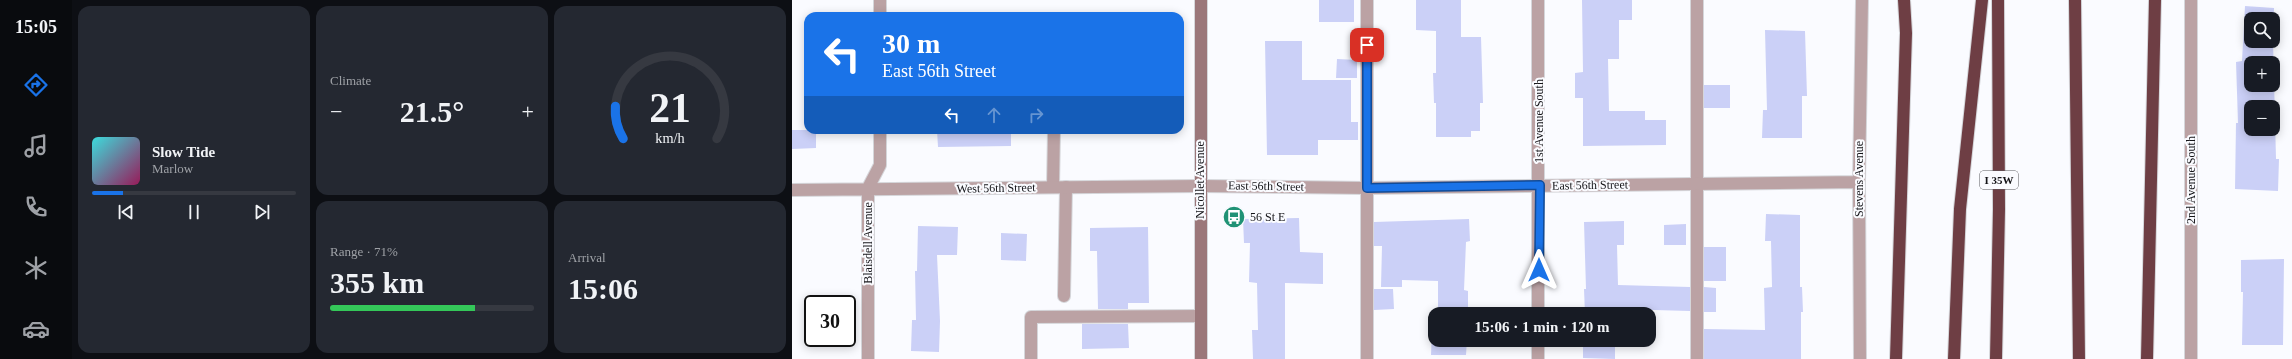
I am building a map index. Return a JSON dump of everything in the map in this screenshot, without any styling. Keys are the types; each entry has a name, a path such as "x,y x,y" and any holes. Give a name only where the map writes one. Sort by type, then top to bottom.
{"highway":[{"path":"1896,359 1906,33 1904,0"},
{"path":"1954,359 1960,209 1982,0"},
{"name":"I 35W","path":"1996,359 2000,209 1998,0"},
{"path":"2075,0 2079,359"},
{"path":"2147,359 2155,0"}],"main road":[{"name":"Nicollet Avenue","path":"1200,0 1201,359"}],"street":[{"path":"880,0 880,12"},
{"path":"1367,0 1367,359"},
{"name":"1st Avenue South","path":"1538,0 1540,185 1538,307"},
{"path":"1697,0 1697,359"},
{"name":"Stevens Avenue","path":"1860,359 1859,182 1862,0"},
{"name":"2nd Avenue South","path":"2190,0 2191,359"},
{"name":"Blaisdell Avenue","path":"868,359 868,188 880,165 880,134"},
{"path":"1053,187 1054,134"},
{"name":"East 56th Street","path":"1200,186 1367,188 1859,182"},
{"name":"West 56th Street","path":"792,190 868,188 1200,186"},
{"path":"1064,296 1066,187"},
{"path":"1031,359 1031,317 1201,316"},
{"path":"1538,347 1538,359"}],"building":[{"path":"1319,0 1354,0 1354,22 1319,22"},
{"path":"1416,0 1461,0 1461,37 1481,37 1483,103 1480,103 1480,131 1471,131 1471,137 1436,137 1436,103 1434,103 1433,73 1436,73 1436,31 1416,30"},
{"path":"1582,0 1632,0 1632,20 1619,20 1619,59 1608,59 1609,111 1645,111 1645,120 1666,120 1666,145 1583,146 1583,98 1575,98 1575,73 1583,72"},
{"path":"2245,6 2274,8 2274,12 2245,12"},
{"path":"2244,24 2244,48 2273,48 2273,56 2244,56 2244,92 2274,92 2274,100 2244,100 2244,136 2275,136 2276,159 2279,159 2278,191 2235,189 2236,123 2238,123 2236,62 2242,61"},
{"path":"1765,30 1805,31 1807,96 1802,96 1802,138 1762,138 1763,110 1767,110"},
{"path":"1265,41 1302,41 1302,80 1351,80 1351,122 1358,122 1358,140 1318,140 1318,155 1267,155"},
{"path":"1337,59 1357,60 1357,78 1336,78"},
{"path":"1704,85 1730,85 1730,108 1704,108"},
{"path":"792,130 804,130 804,134 816,134 816,148 792,149"},
{"path":"937,134 1011,134 1011,146 938,147"},
{"path":"1766,214 1800,215 1800,287 1802,287 1803,312 1801,312 1801,359 1704,359 1704,329 1765,330 1764,288 1772,287 1771,241 1765,241"},
{"path":"1299,218 1300,252 1323,253 1323,284 1285,283 1285,359 1253,359 1252,330 1258,330 1257,283 1249,282 1250,243 1244,243 1243,219"},
{"path":"1469,219 1470,241 1466,242 1464,290 1468,291 1468,307 1438,307 1438,281 1402,280 1402,287 1381,287 1382,246 1374,246 1374,222"},
{"path":"1624,221 1624,245 1617,245 1618,285 1690,287 1690,311 1656,310 1656,307 1585,307 1584,289 1586,289 1584,222"},
{"path":"1686,224 1686,245 1664,245 1664,225"},
{"path":"918,226 958,227 957,255 937,255 940,321 939,352 911,351 912,320 916,320 915,271 917,271"},
{"path":"1148,227 1149,303 1128,303 1128,309 1098,309 1097,251 1090,251 1090,228"},
{"path":"1001,233 1027,234 1026,261 1001,260"},
{"path":"1704,247 1726,247 1726,281 1704,281"},
{"path":"2284,259 2283,345 2242,345 2243,292 2241,292 2241,260"},
{"path":"1704,287 1716,288 1716,312 1704,312"},
{"path":"1374,289 1393,289 1394,309 1374,310"},
{"path":"1082,324 1128,324 1129,348 1082,349"},
{"path":"1431,347 1467,347 1466,355 1431,355"},
{"path":"1583,347 1615,347 1615,359 1583,358"}],"place":[{"name":"56 St E","path":"1234,217"}],"route":[{"path":"1367,45 1367,188 1540,185 1539,270"}]}
